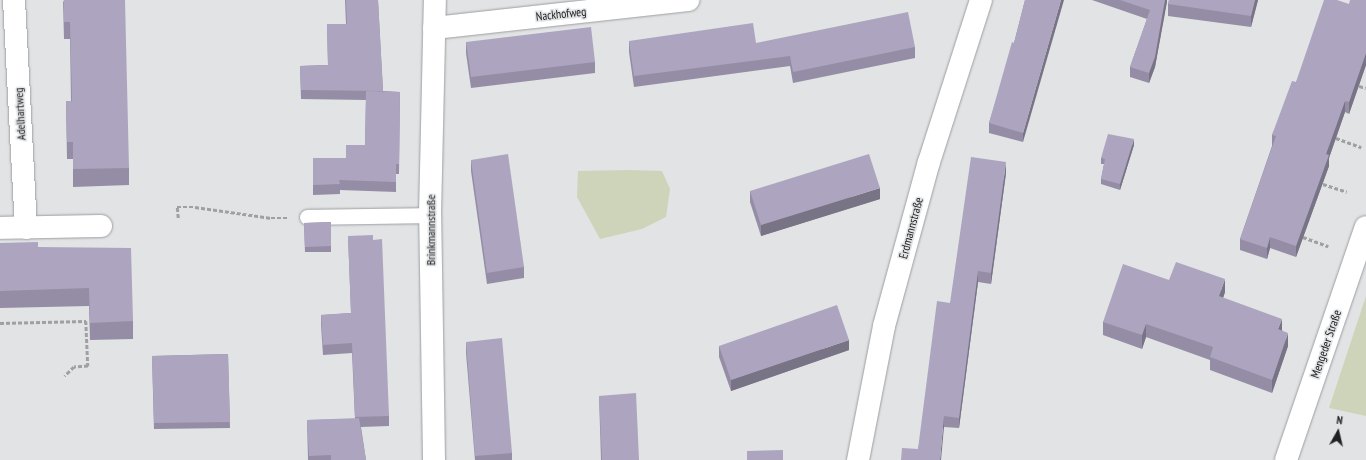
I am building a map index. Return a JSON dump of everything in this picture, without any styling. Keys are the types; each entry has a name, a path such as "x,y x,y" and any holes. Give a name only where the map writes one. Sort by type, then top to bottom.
{"street":[{"name":"Adelhartweg","path":"14,0 26,228"},
{"name":"Brinkmannstraße","path":"434,460 430,215 435,0"},
{"name":"Nackhofweg","path":"434,28 688,0"},
{"name":"Erdmannstraße","path":"858,460 886,318 976,0"},
{"path":"0,228 101,226"},
{"name":"Mengeder Straße","path":"1286,460 1366,227"}],"lane":[{"path":"307,217 430,215"}],"path":[{"path":"1359,86 1366,88"},
{"path":"1336,138 1361,147"},
{"path":"1323,184 1347,192"},
{"path":"178,218 177,207 195,207 271,218 307,217"},
{"path":"1303,237 1328,246"},
{"path":"0,323 86,321 88,366 74,367 65,376"}],"green space":[{"path":"578,171 662,171 670,189 666,217 642,229 600,239 577,197"},
{"path":"1366,296 1366,416 1329,408"}],"building":[{"path":"64,0 125,0 129,168 73,169 73,142 67,142 66,101 72,101 70,22 64,22"},
{"path":"346,0 378,0 383,91 301,90 300,66 328,65 327,24 347,24"},
{"path":"1025,0 1061,0 1023,133 989,123 1012,42 1014,43"},
{"path":"1120,0 1165,0 1155,57 1149,73 1130,67 1150,10"},
{"path":"1169,0 1255,0 1251,16 1168,4"},
{"path":"1324,0 1337,0 1349,4 1350,0 1366,0 1366,53 1349,102 1345,101 1326,154 1329,155 1296,246 1270,237 1267,248 1240,239 1276,136 1272,135 1292,81 1296,82"},
{"path":"908,12 915,47 793,72 790,56 634,76 629,41 753,23 756,43"},
{"path":"591,27 595,62 471,77 466,42"},
{"path":"366,91 400,92 399,164 396,164 396,182 339,180 340,184 313,185 313,158 346,158 346,145 365,145"},
{"path":"1108,134 1134,139 1120,184 1101,179 1105,159 1101,158"},
{"path":"508,154 524,267 487,273 471,160"},
{"path":"869,154 880,188 761,225 750,191"},
{"path":"971,157 1006,162 991,273 978,271 959,418 944,416 940,460 901,460 902,448 918,449 937,301 950,303"},
{"path":"331,222 331,246 305,247 304,223"},
{"path":"373,235 373,240 382,239 389,416 355,417 352,343 323,345 321,315 351,313 348,236"},
{"path":"38,242 38,247 131,248 133,321 90,323 89,288 0,291 0,243"},
{"path":"1176,262 1225,279 1219,296 1282,319 1278,329 1288,333 1272,380 1210,357 1213,347 1146,324 1142,335 1103,322 1123,264 1169,280"},
{"path":"837,305 849,340 731,380 719,346"},
{"path":"502,338 512,453 475,456 466,342"},
{"path":"228,354 230,422 154,423 152,356"},
{"path":"636,393 639,460 602,460 599,396"},
{"path":"359,418 366,460 331,460 331,455 309,456 307,420"},
{"path":"783,450 783,460 747,460 747,451"}]}
